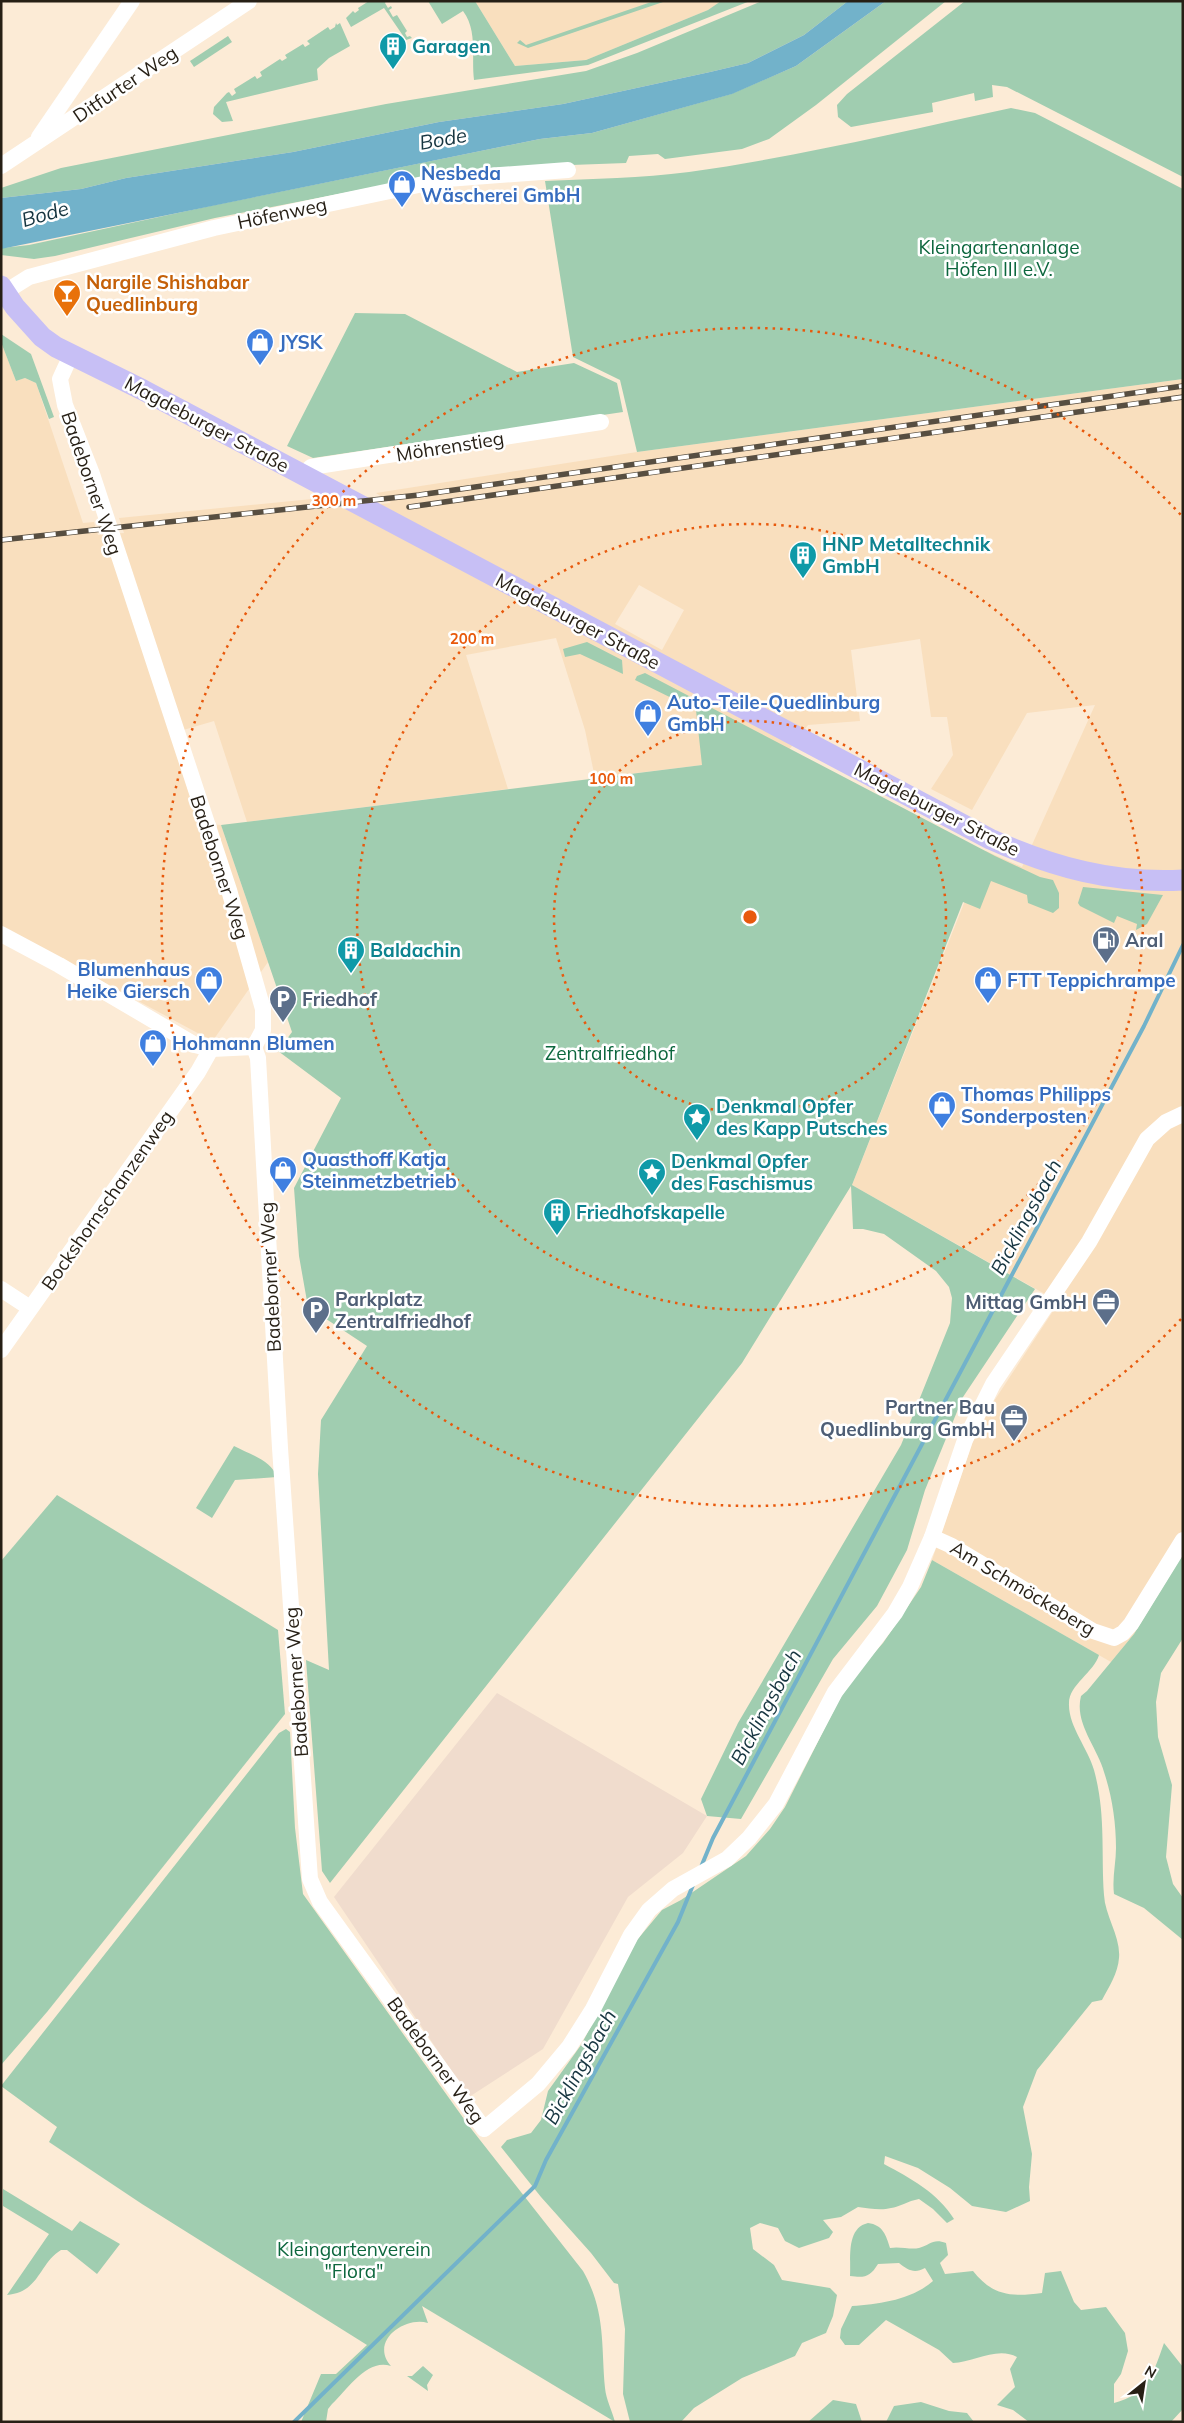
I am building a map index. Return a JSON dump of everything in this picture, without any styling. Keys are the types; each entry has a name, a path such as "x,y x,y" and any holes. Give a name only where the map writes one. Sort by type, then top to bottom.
{"main road":[{"name":"Magdeburger Straße","path":"2,291 35,331 56,347 143,390 998,842 1032,858 1072,870 1124,879 1183,880"}],"street":[{"path":"34,144 132,1"},
{"name":"Ditfurter Weg","path":"1,166 249,1"},
{"name":"Höfenweg","path":"2,291 29,277 214,228 447,179 568,170"},
{"name":"Badeborner Weg","path":"71,355 60,378 65,405 92,474 229,890 263,1009 263,1030 254,1047 258,1058 278,1419 310,1879 320,1902 484,2129 538,2084 569,2047 593,2009 631,1935 648,1910 664,1896 707,1871 737,1850 776,1804 835,1692 904,1598 932,1537"},
{"name":"Möhrenstieg","path":"302,475 311,468 329,464 601,422"},
{"path":"1,934 67,969 189,1042 211,1049 254,1047"},
{"name":"Bockshornschanzenweg","path":"1,1350 101,1212 198,1072 211,1049"},
{"path":"932,1537 965,1440 993,1384 1089,1242 1147,1139 1166,1122 1183,1114"},
{"path":"1,1289 30,1308"},
{"name":"Am Schmöckeberg","path":"932,1537 952,1546 1093,1631 1114,1638 1123,1633 1131,1624 1183,1540"}],"shaded area":[{"path":"475,1 721,1 708,10 586,60 515,66"},
{"path":"1,342 16,381 25,378 36,383 83,523 94,522 98,535 124,533 119,518 322,498 342,508 391,503 376,493 637,452 1183,379 1183,1554 1134,1634 1111,1662 932,1560 979,1424 1059,1302 852,1185 982,858 986,851 1022,867 1095,705 1027,713 972,810 931,789 953,755 947,717 931,717 920,639 851,650 860,721 808,725 785,755 595,778 585,730 556,638 466,655 508,789 247,822 214,721 180,731 212,824 221,825 268,962 214,1039 205,1037 1,927","holes":["639,585 684,610 662,650 615,624"]},
{"path":"497,1693 707,1816 683,1853 628,1897 543,2049 469,2097 334,1897"}],"green space":[{"path":"369,1 386,1 385,3 388,8 391,6 392,8 389,10 393,17 397,15 407,31 405,33 407,37 410,36 412,38 406,40 384,8 351,27 346,18"},
{"path":"428,1 475,1 515,66 586,60 708,10 721,1 750,1 588,65 474,80 473,44 468,19 463,11 442,24"},
{"path":"654,1 666,1 528,48 517,43 520,40 526,45"},
{"path":"762,1 848,1 804,35 748,63 710,72 563,104 439,122 293,152 126,178 81,189 1,198 1,188 61,168 386,104 586,71 637,53"},
{"path":"886,1 946,1 816,105 769,139 742,149 665,159 658,154 629,156 626,163 544,166 446,173 215,218 55,256 34,259 1,255 2,248 29,245 540,139 592,133 731,94 796,66"},
{"path":"965,1 1183,1 1183,177 1007,87 992,85 993,97 975,101 974,93 932,103 933,112 851,127 838,117 837,105 847,94"},
{"path":"336,23 337,25 340,23 350,46 329,58 317,69 318,80 226,102 233,121 222,122 213,114 214,107 227,93 229,92 232,96 236,93 234,89 255,76 257,79 262,76 260,72 280,59 282,61 287,58 285,55 303,44 305,47 310,44 307,41 328,27 330,30 335,27"},
{"path":"228,36 232,42 194,67 190,61"},
{"name":"Kleingartenanlage Höfen III e.V.","path":"1011,108 1035,113 1183,189 1183,379 637,452 620,380 573,357 545,181 653,176 729,166 850,143"},
{"path":"355,313 405,314 517,372 574,363 617,383 623,412 313,458 287,446"},
{"path":"1,334 31,354 54,417 49,419 36,383 25,378 16,381 1,342"},
{"path":"587,642 622,660 623,674 580,654 565,657 563,649"},
{"name":"Zentralfriedhof","path":"645,673 995,856 1040,877 1053,880 1059,893 1059,908 1053,913 1028,903 1027,895 991,881 980,909 963,902 852,1185 1035,1289 963,1397 925,1490 907,1550 877,1606 833,1659 741,1819 707,1816 701,1799 738,1723 901,1445 950,1323 952,1298 949,1287 936,1271 884,1234 863,1229 853,1229 851,1186 742,1363 330,1883 322,1871 306,1660 329,1670 318,1474 321,1420 367,1346 308,1307 299,1256 294,1188 341,1098 278,1051 292,1032 221,825 702,765 696,710 635,680 637,676"},
{"path":"1083,887 1163,895 1147,924 1136,930 1137,924 1117,916 1114,923 1080,906 1078,903"},
{"path":"234,1446 265,1462 277,1477 235,1480 212,1518 196,1508"},
{"path":"57,1495 278,1630 285,1714 47,2012 1,2065 1,1561"},
{"path":"1183,1554 1183,1638 1161,1673 1156,1702 1158,1737 1172,1785 1166,1857 1173,1884 1183,1898 1183,1940 1144,1908 1114,1894 1116,1838 1111,1800 1101,1763 1083,1725 1080,1706 1081,1696 1134,1634"},
{"path":"932,1560 1099,1655 1092,1667 1073,1690 1069,1703 1075,1729 1091,1762 1098,1786 1102,1817 1105,1903 1119,1950 1115,1974 1102,2000 1092,2002 1037,2070 1023,2107 1032,2154 1029,2187 1030,2201 1006,2212 972,2206 950,2188 918,2168 885,2156 884,2164 932,2194 954,2219 947,2223 933,2209 919,2199 887,2209 858,2207 841,2217 823,2220 833,2232 829,2238 799,2248 785,2241 778,2228 760,2223 750,2228 753,2249 774,2265 782,2280 830,2288 837,2295 833,2316 826,2333 802,2343 795,2356 742,2378 694,2408 681,2422 630,2422 623,2394 625,2329 618,2284 614,2283 501,2147 507,2140 531,2133 541,2120 548,2091 581,2045 637,1940 662,1910 681,1900 746,1856 770,1829 785,1807 839,1700 860,1669 883,1643 921,1587"},
{"name":"Kleingartenverein \"Flora\"","path":"286,1729 290,1732 295,1828 303,1894 469,2126 583,2271 596,2300 599,2314 606,2392 615,2422 422,2306 428,2323 409,2323 393,2332 387,2340 384,2348 385,2357 391,2366 374,2366 358,2376 328,2409 326,2422 301,2422 321,2374 336,2374 367,2345 142,2204 49,2142 57,2127 1,2086 279,1733"},
{"path":"3,2189 72,2231 80,2221 120,2244 97,2274 67,2250 61,2250 48,2262 33,2283 26,2289 7,2295 49,2234 3,2206"},
{"path":"868,2223 880,2228 890,2248 916,2248 935,2242 946,2243 948,2255 940,2263 945,2274 973,2271 988,2286 1003,2293 1021,2295 1042,2293 1045,2273 1061,2271 1074,2302 1081,2310 1106,2307 1125,2333 1128,2351 1121,2374 1114,2384 1114,2403 1134,2394 1148,2381 1164,2343 1183,2367 1183,2409 1171,2422 1029,2422 1013,2410 997,2405 1015,2387 1010,2369 1017,2357 1010,2354 994,2354 953,2363 939,2350 886,2320 859,2345 845,2345 840,2338 841,2329 852,2306 873,2304 905,2297 933,2281 925,2268 918,2271 911,2270 899,2263 878,2264 867,2276 850,2276 850,2253 853,2237 861,2226"},
{"path":"423,2366 433,2375 427,2385 428,2391 407,2376 412,2376"},
{"path":"833,2400 856,2404 862,2422 808,2422"},
{"path":"921,2402 949,2411 967,2413 974,2422 886,2422 894,2406"}],"water":[{"name":"Bode","path":"848,1 886,1 796,66 732,94 592,133 540,139 1,249 1,198 81,189 126,178 293,152 439,122 563,104 710,72 748,63 804,35"}],"waterway":[{"name":"Bicklingsbach","path":"701,1867 713,1838 1144,1026 1183,945"},
{"name":"Bicklingsbach","path":"294,2422 535,2186 546,2160 678,1922 693,1885"}],"railway":[{"path":"1,540 419,495 1183,386"},
{"path":"409,507 1183,397"}],"place":[{"name":"Garagen","path":"393,70"},
{"name":"Nesbeda Wäscherei GmbH","path":"402,208"},
{"name":"Nargile Shishabar Quedlinburg","path":"67,317"},
{"name":"JYSK","path":"260,366"},
{"name":"HNP Metalltechnik GmbH","path":"803,579"},
{"name":"Auto-Teile-Quedlinburg GmbH","path":"648,737"},
{"name":"Aral","path":"1106,964"},
{"name":"Baldachin","path":"351,974"},
{"name":"Blumenhaus Heike Giersch","path":"209,1004"},
{"name":"FTT Teppichrampe","path":"988,1004"},
{"name":"Friedhof","path":"283,1023"},
{"name":"Hohmann Blumen","path":"153,1067"},
{"name":"Thomas Philipps Sonderposten","path":"942,1129"},
{"name":"Denkmal Opfer des Kapp Putsches","path":"697,1141"},
{"name":"Quasthoff Katja Steinmetzbetrieb","path":"283,1194"},
{"name":"Denkmal Opfer des Faschismus","path":"652,1196"},
{"name":"Friedhofskapelle","path":"557,1236"},
{"name":"Mittag GmbH","path":"1106,1326"},
{"name":"Parkplatz Zentralfriedhof","path":"316,1334"},
{"name":"Partner Bau Quedlinburg GmbH","path":"1014,1442"}]}
